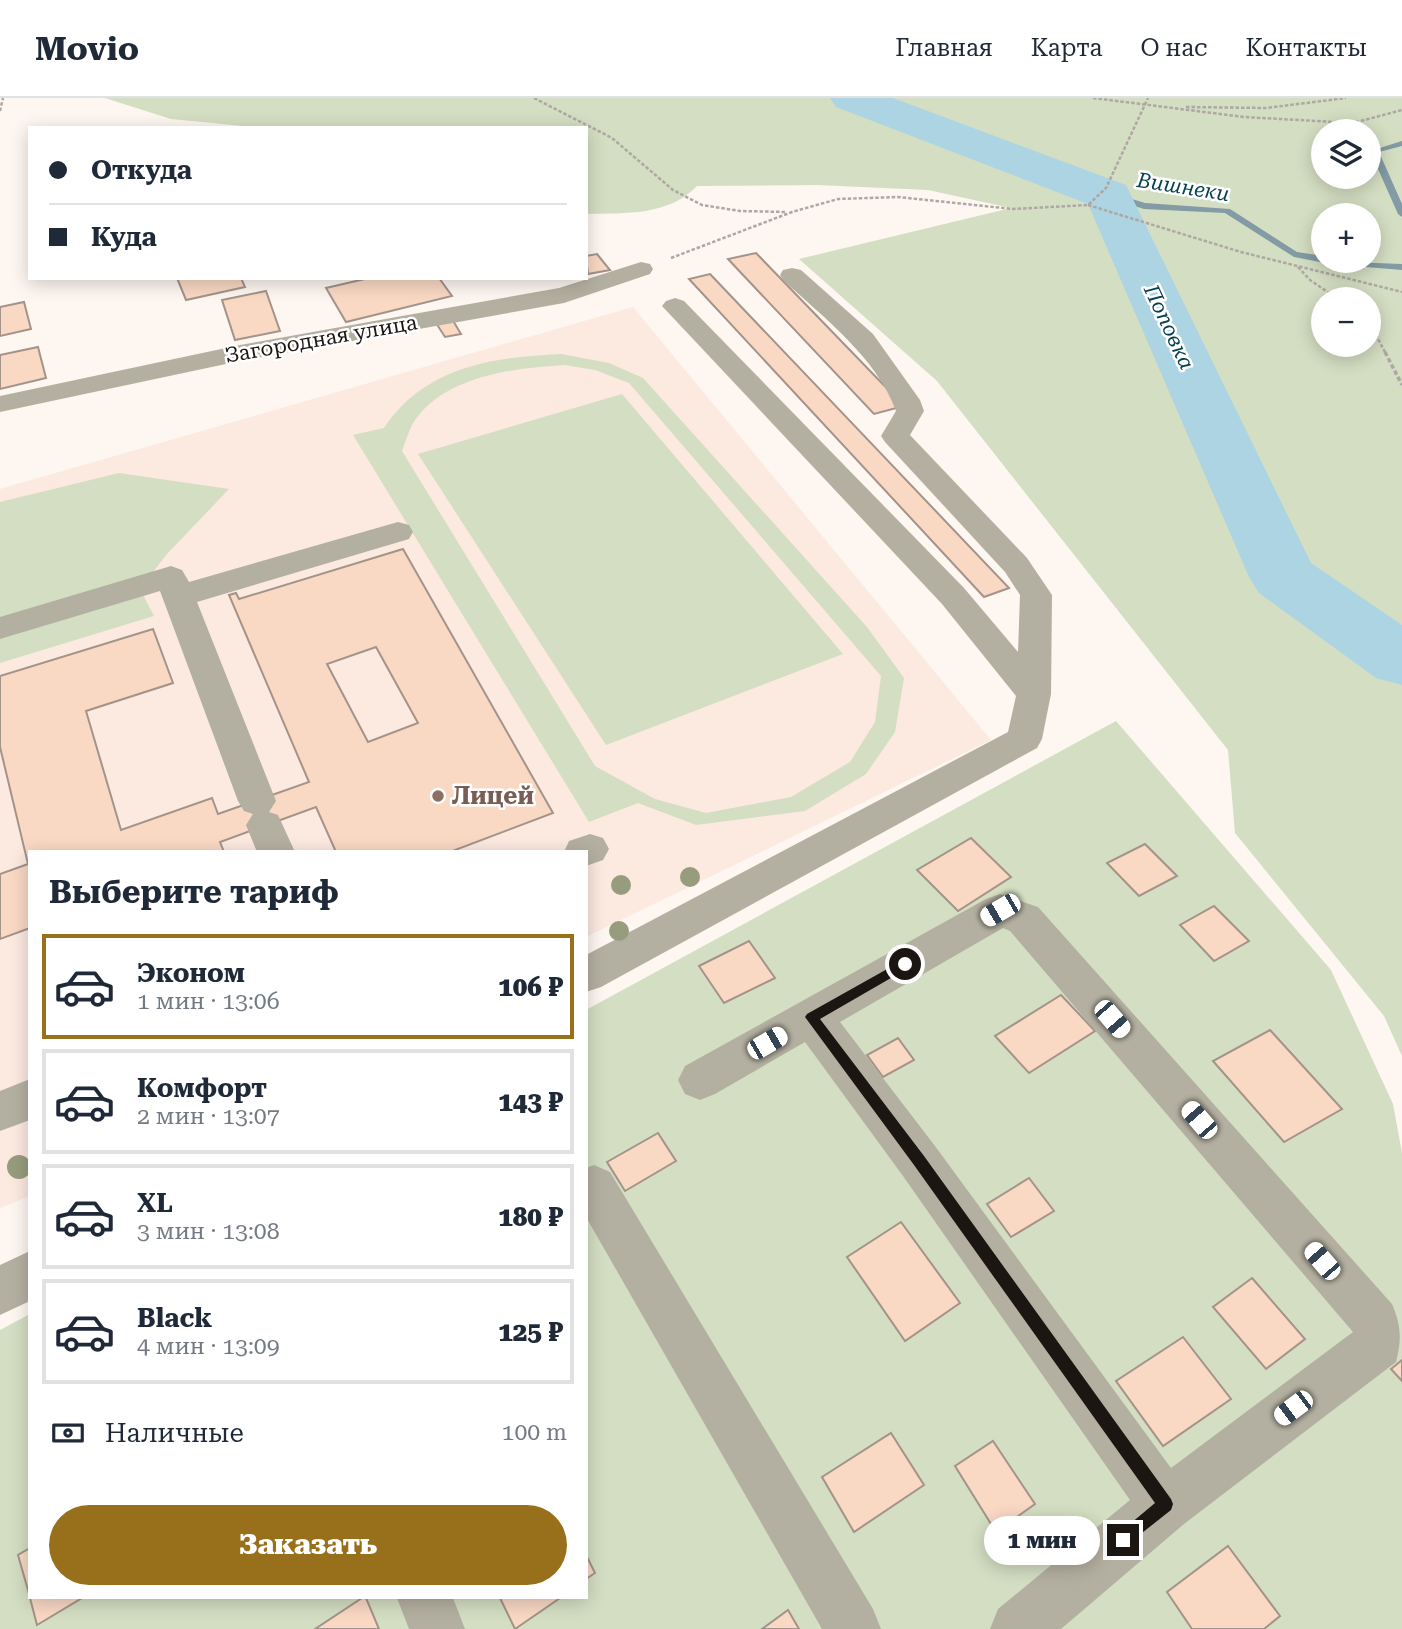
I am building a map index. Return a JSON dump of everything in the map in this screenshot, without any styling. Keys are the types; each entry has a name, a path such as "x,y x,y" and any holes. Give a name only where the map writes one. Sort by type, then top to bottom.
{"street":[{"name":"Загородная улица","path":"0,404 240,353 564,295 641,269"},
{"path":"588,974 1024,738 1034,694 1036,595 1016,565 895,436 910,411 906,400 864,340 792,275"},
{"path":"675,306 953,596 1034,694"},
{"path":"179,596 398,532"},
{"path":"0,628 171,577 266,826"},
{"path":"700,1080 1000,910 1024,919 1375,1321 1380,1335 1378,1345 1165,1504 1018,1629"},
{"path":"811,1017 919,1161 1165,1504"},
{"path":"0,1111 28,1100"},
{"path":"594,1186 853,1629"},
{"path":"0,1291 28,1276"},
{"path":"425,1599 437,1629"}],"path":[{"path":"0,111 3,98"},
{"path":"534,98 612,138 673,190 702,205 740,211 792,212"},
{"path":"1093,98 1244,117 1353,123 1402,110"},
{"path":"1087,205 1105,188 1148,98"},
{"path":"1143,105 1260,111 1346,98"},
{"path":"641,269 792,212 838,200 898,197 1013,209 1087,205 1298,267 1402,292"},
{"path":"1298,267 1320,287"},
{"path":"1381,345 1402,385"}],"shaded area":[{"name":"Лицей","path":"633,307 991,740 588,936 588,850 28,850 28,1197 0,1208 0,489"}],"green space":[{"path":"105,98 1402,98 1402,1056 1384,1016 1235,833 1228,750 937,381 799,259 1011,208 928,190 817,185 697,186 686,196 660,208 631,213 588,214 588,126 243,126 171,119"},
{"path":"561,354 609,363 643,378 867,627 904,678 895,732 866,774 805,811 696,825 638,803 589,822 353,435 384,428 400,407 419,391 462,369 510,358","holes":["565,365 595,370 629,383 881,676 875,722 850,762 791,797 706,813 655,799 595,766 402,451 412,425 425,408 460,385 502,372 524,369"]},
{"path":"622,394 843,654 606,745 418,454"},
{"path":"119,473 229,489 166,555 140,589 154,616 0,663 0,502"},
{"path":"1116,721 1331,970 1393,1104 1402,1153 1402,1629 0,1629 0,1330 28,1315 28,1599 588,1599 588,1009"}],"building":[{"path":"756,253 904,406 874,414 728,259"},
{"path":"597,254 610,270 588,274 588,256"},
{"path":"710,274 1009,588 984,597 689,279"},
{"path":"178,280 242,280 245,287 186,300"},
{"path":"360,280 440,280 452,296 346,322 326,288"},
{"path":"266,291 280,331 235,340 222,300"},
{"path":"24,302 31,329 0,336 0,307"},
{"path":"452,319 461,334 445,337 436,323"},
{"path":"38,347 46,378 0,389 0,355"},
{"path":"403,549 553,813 455,850 335,850 316,807 220,842 223,850 28,850 28,864 0,747 0,676 153,629 173,683 86,711 121,830 212,798 218,814 309,782 229,595 236,593 239,599","holes":["376,647 418,723 368,742 327,664"]},
{"path":"971,838 1011,877 958,911 917,870"},
{"path":"1145,844 1177,876 1139,896 1107,863"},
{"path":"28,864 28,929 0,939 0,874"},
{"path":"1214,906 1249,941 1214,961 1180,925"},
{"path":"749,941 775,978 724,1003 699,966"},
{"path":"1061,995 1095,1031 1029,1073 995,1036"},
{"path":"1270,1030 1342,1109 1284,1142 1213,1061"},
{"path":"898,1038 914,1060 883,1077 867,1055"},
{"path":"658,1133 676,1161 625,1191 607,1162"},
{"path":"1029,1178 1054,1211 1011,1237 987,1204"},
{"path":"901,1222 960,1303 905,1341 847,1257"},
{"path":"1252,1278 1305,1339 1266,1369 1213,1307"},
{"path":"1183,1337 1231,1399 1163,1446 1116,1381"},
{"path":"1402,1360 1402,1381 1391,1369"},
{"path":"891,1433 924,1485 854,1532 822,1477"},
{"path":"993,1441 1035,1504 996,1532 955,1466"},
{"path":"1228,1546 1280,1616 1264,1629 1192,1629 1167,1592"},
{"path":"28,1549 28,1590 18,1555"},
{"path":"588,1559 595,1573 588,1578"},
{"path":"30,1599 80,1599 37,1625"},
{"path":"360,1599 366,1599 379,1629 315,1629"},
{"path":"500,1599 559,1599 515,1629"},
{"path":"788,1610 799,1629 762,1629"}],"waterway":[{"name":"Поповка","path":"852,98 1109,195 1283,577 1402,660"},
{"name":"Вишнеки","path":"1402,143 1374,151 1402,214"},
{"name":"Вишнеки","path":"1109,195 1144,206 1227,211 1294,254 1311,257"},
{"name":"Вишнеки","path":"1381,265 1402,267"}],"place":[{"name":"Лицей","path":"438,796"}],"route":[{"path":"905,964 811,1017 919,1161 1165,1504 1123,1540"}]}
